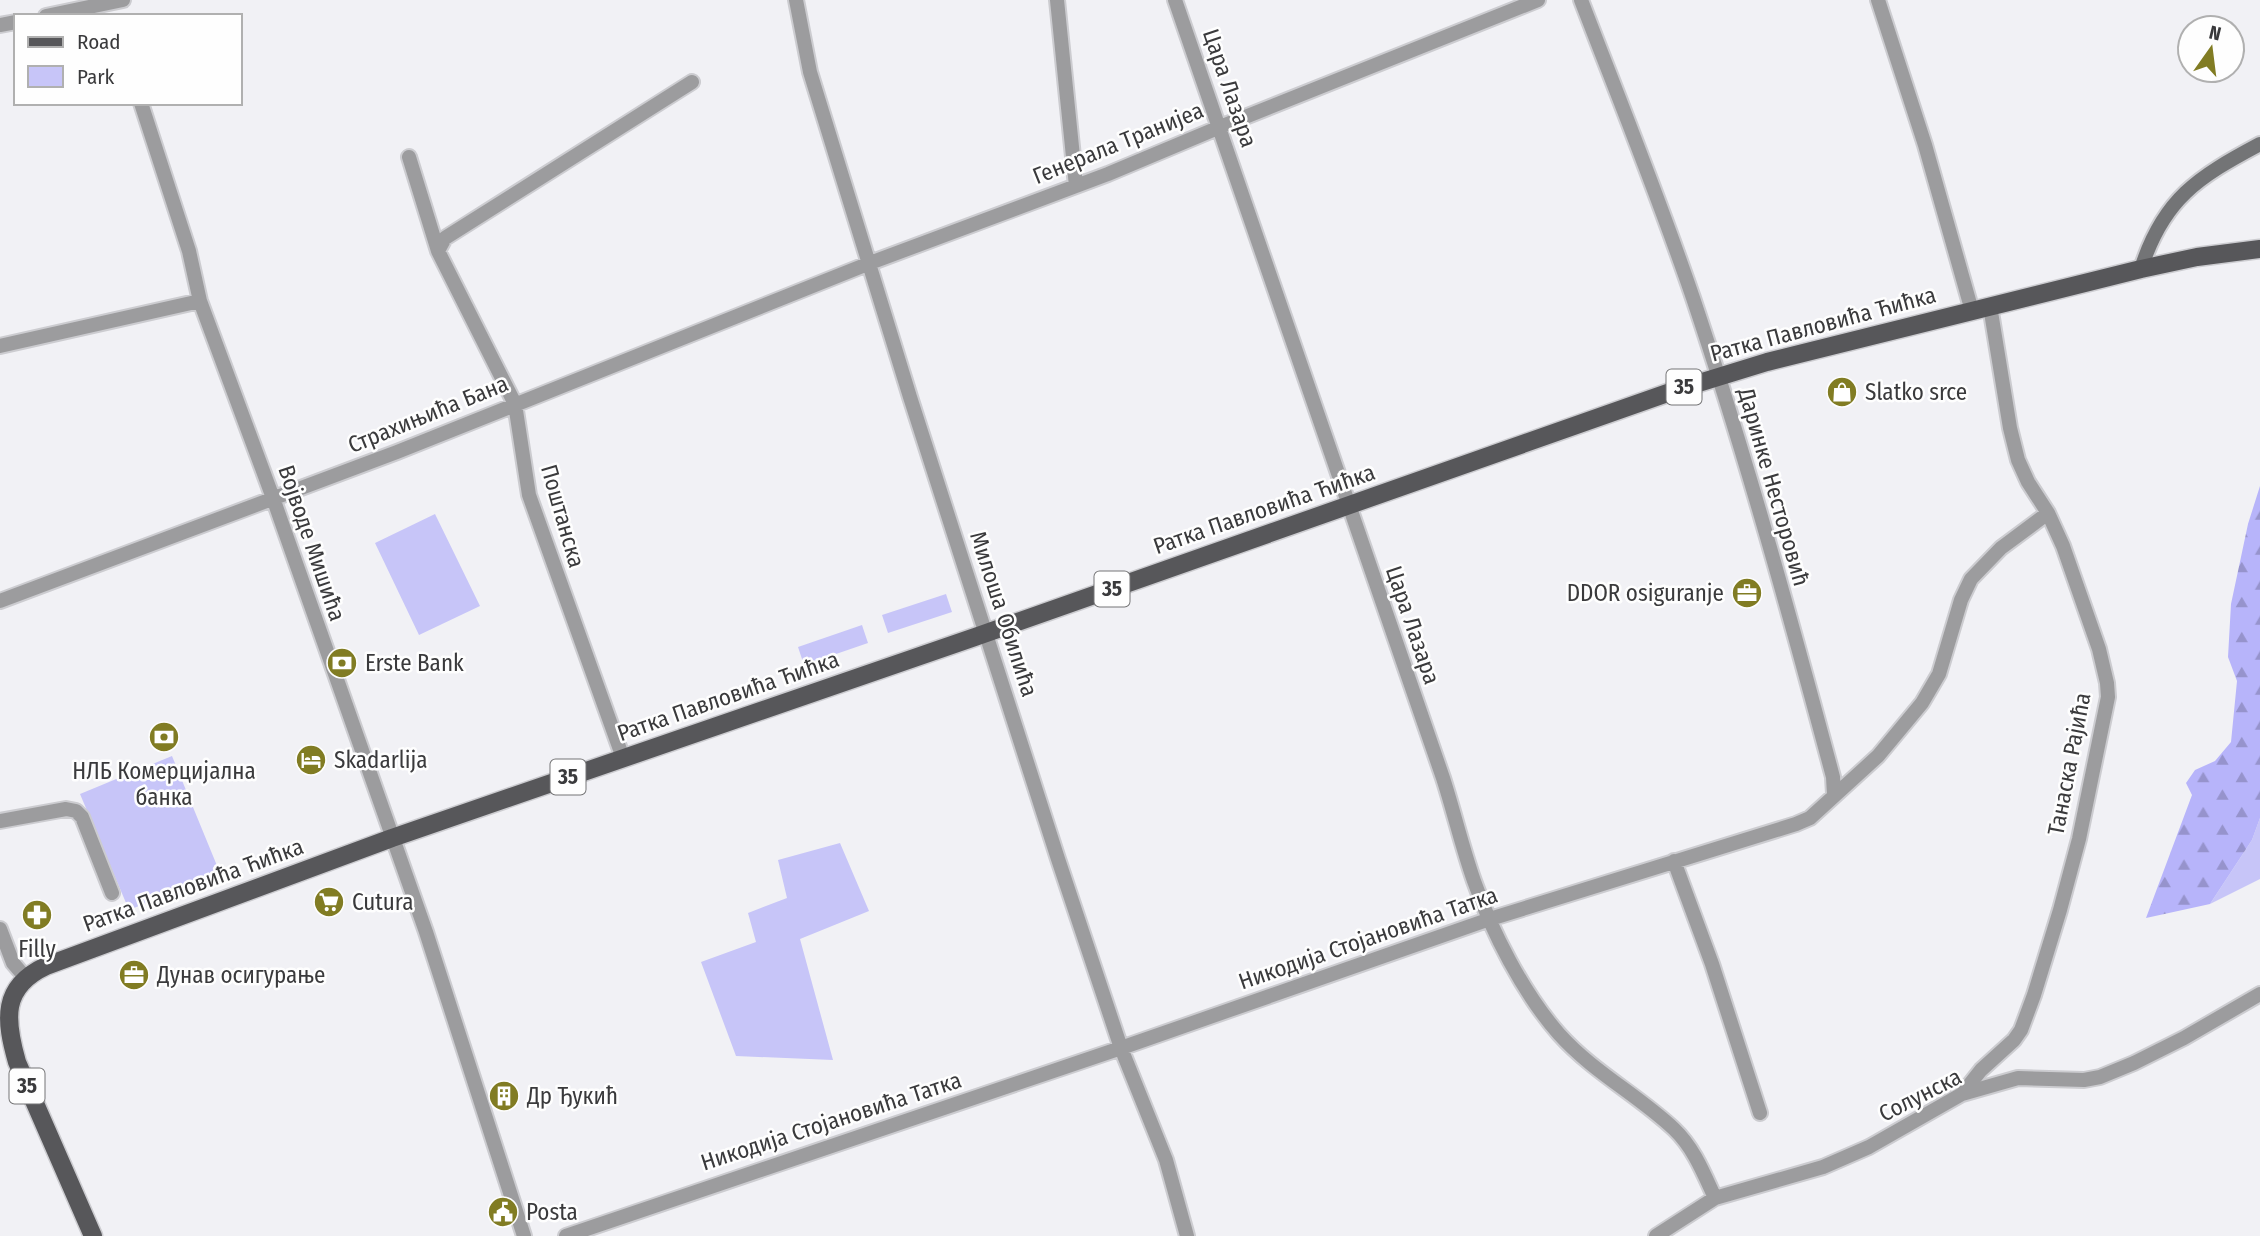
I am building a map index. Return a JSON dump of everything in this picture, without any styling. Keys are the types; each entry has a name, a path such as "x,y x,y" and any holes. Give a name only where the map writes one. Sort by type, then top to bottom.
{"main road":[{"path":"2141,269 2158,226 2181,194 2207,175 2260,144"},
{"name":"Ратка Павловића Ћићка","path":"25,977 65,958 391,838 1718,376 2141,269 2197,257 2260,249"},
{"name":"35","path":"25,977 6,1003 17,1062 93,1236"}],"street":[{"name":"Милоша Обилића","path":"796,0 810,72 986,633 1121,1048 1166,1160 1187,1236"},
{"path":"1057,0 1076,186"},
{"name":"Цара Лазара","path":"1175,0 1453,810 1474,881 1490,919 1524,986 1545,1018 1592,1066 1675,1130 1693,1153 1715,1198"},
{"name":"Генерала Транијеа","path":"870,263 1076,186 1538,0"},
{"name":"Даринке Несторовић","path":"1581,0 1642,159 1718,376 1768,542 1833,777 1834,794"},
{"path":"1878,0 1925,145 1972,311"},
{"path":"60,14 116,6"},
{"path":"438,251 445,238 692,82"},
{"name":"Војводе Мишића","path":"142,105 189,251 200,300 273,498 460,1032 524,1236"},
{"name":"Поштанска","path":"409,157 438,251 515,404 530,495 623,758"},
{"name":"Страхињића Бана","path":"0,601 397,452 870,263"},
{"path":"0,346 200,300"},
{"name":"Танаска Рајића","path":"1962,1094 1981,1070 2014,1040 2028,1012 2060,910 2107,708 2107,683 2099,649 2078,586 2048,513 2028,482 2014,444 1990,306"},
{"name":"Никодија Стојановића Татка","path":"566,1236 1121,1048 1490,919 1796,824 1821,810 1834,794 1894,739 1931,690 1939,674 1961,600 1971,579 2001,548 2048,513"},
{"path":"0,821 66,808 76,811 82,817 111,893"},
{"path":"1674,861 1712,964 1760,1114"},
{"path":"0,929 13,963 25,977"},
{"name":"Солунска","path":"1656,1236 1715,1198 1823,1167 1869,1147 1962,1094 2018,1078 2084,1080 2100,1077 2175,1043 2260,994"}],"green space":[{"path":"2260,486 2260,818 2252,840 2210,904 2146,918 2192,795 2186,783 2195,770 2215,761 2231,742 2237,681 2228,657 2231,604 2248,524"},
{"path":"435,514 480,606 419,635 375,543"},
{"path":"946,594 952,612 888,633 882,615"},
{"path":"862,625 868,643 804,665 798,647"},
{"path":"172,756 220,873 129,910 80,794"},
{"path":"2260,818 2260,879 2210,904 2252,840"},
{"path":"840,843 869,911 800,939 833,1060 736,1056 701,962 756,942 748,913 787,898 778,860"}],"place":[{"name":"Slatko srce","path":"1842,392"},
{"name":"DDOR osiguranje","path":"1747,593"},
{"name":"Erste Bank","path":"342,663"},
{"name":"НЛБ Комерцијална банка","path":"164,737"},
{"name":"Skadarlija","path":"311,760"},
{"name":"Cutura","path":"329,902"},
{"name":"Filly","path":"37,915"},
{"name":"Дунав осигурање","path":"134,975"},
{"name":"Др Ђукић","path":"504,1096"},
{"name":"Posta","path":"503,1212"}]}
